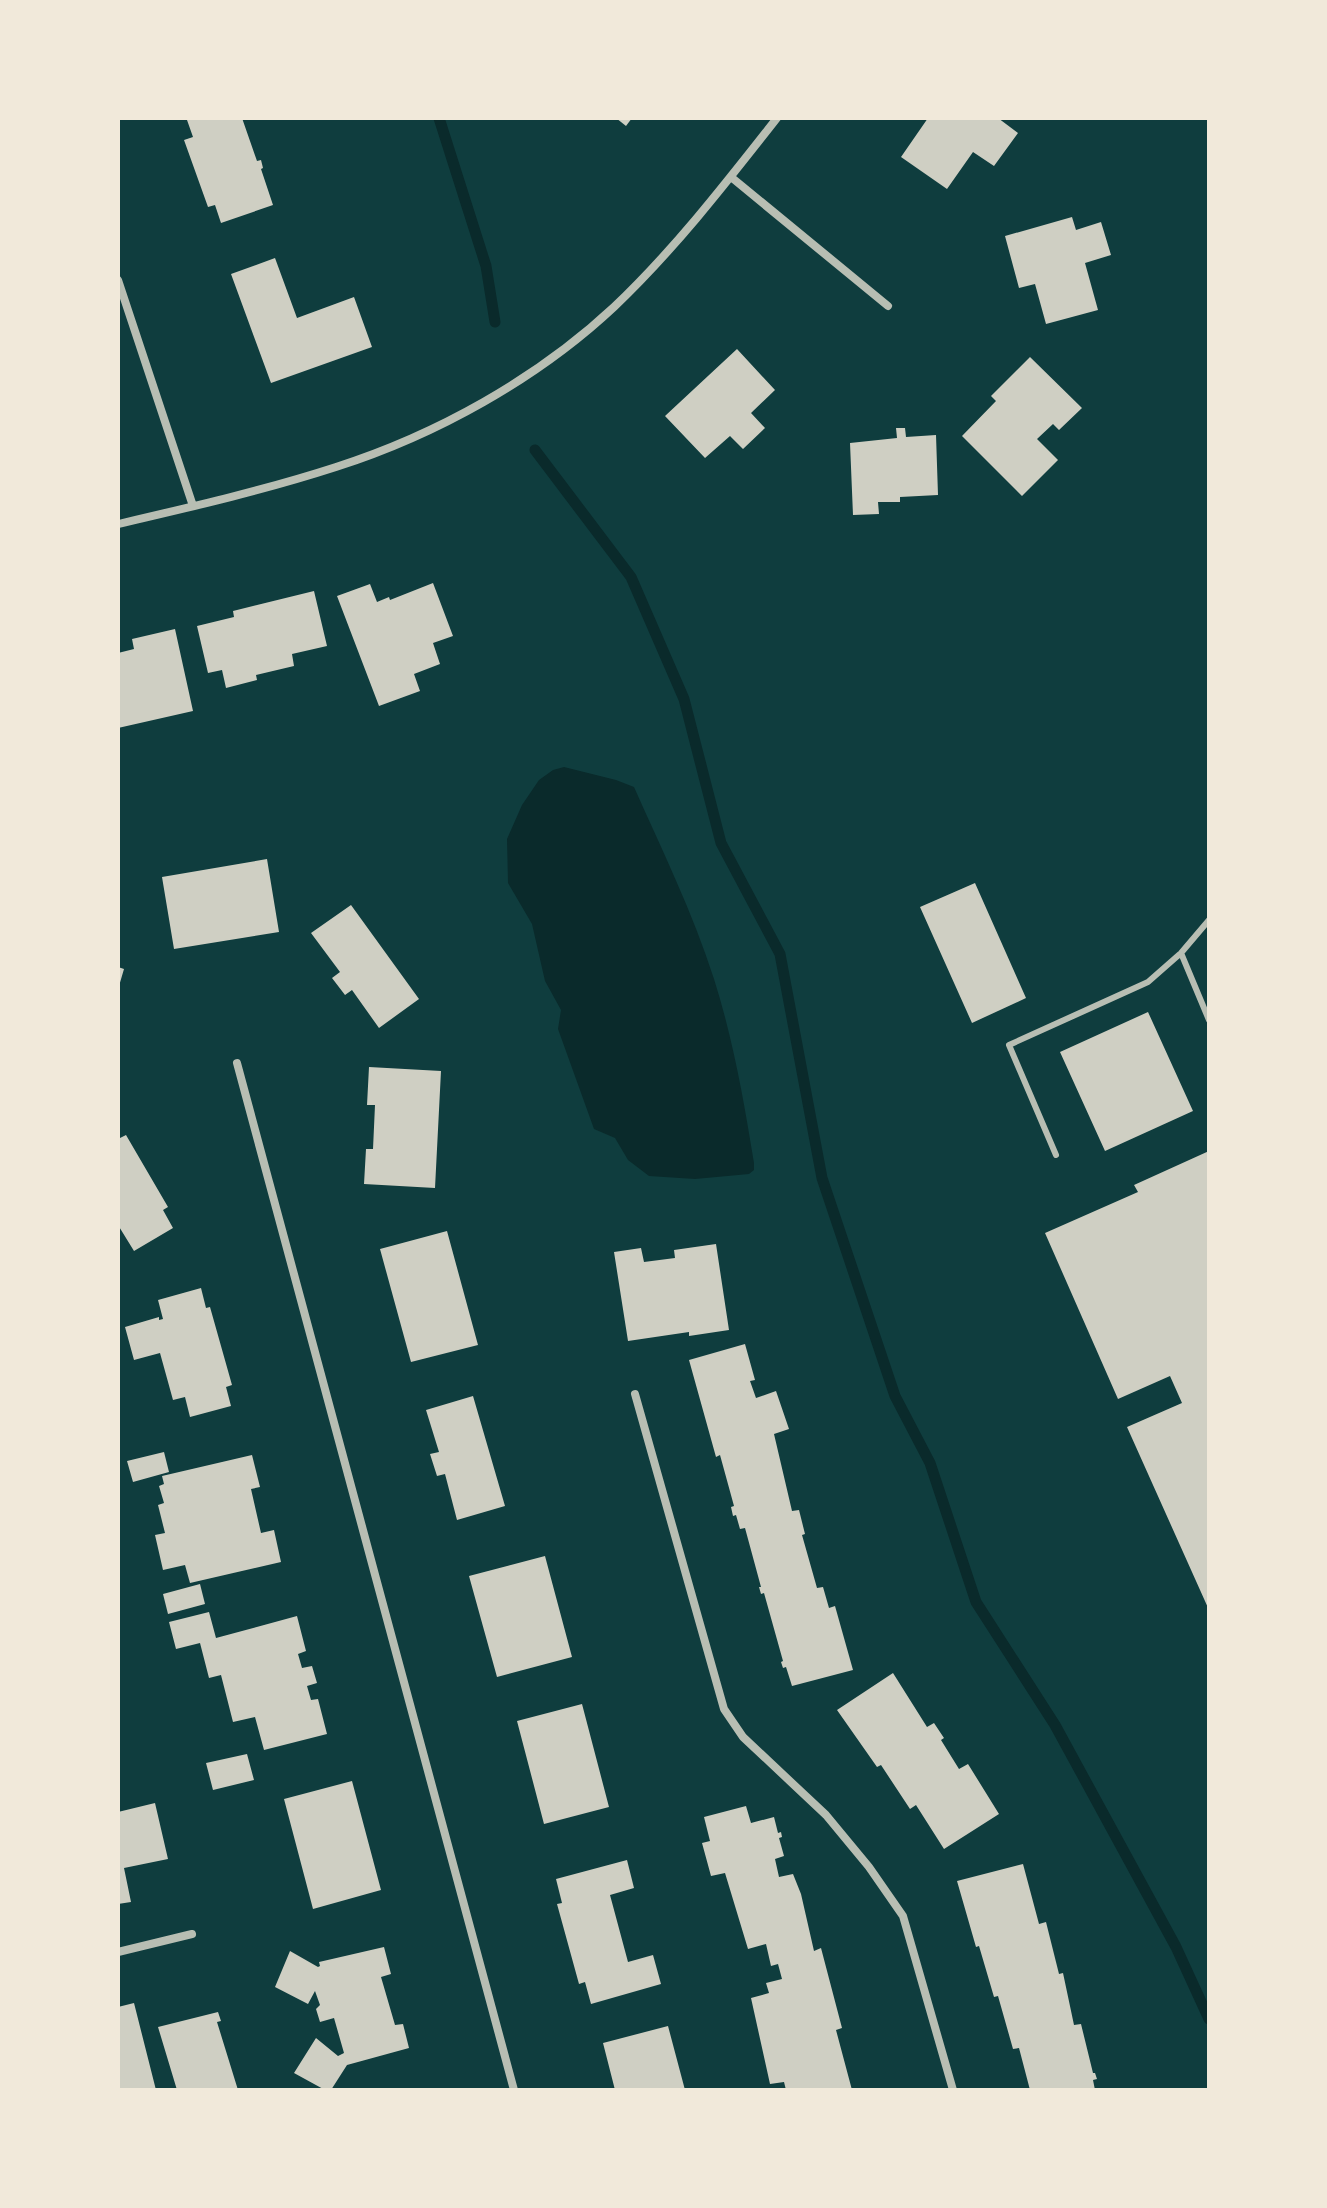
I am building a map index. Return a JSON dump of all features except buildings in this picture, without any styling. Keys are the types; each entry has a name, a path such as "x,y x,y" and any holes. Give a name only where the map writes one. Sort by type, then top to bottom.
{"street":[{"path":"118,524 337,467 419,435 506,388 612,309 660,260 777,118"},
{"path":"731,177 888,306"},
{"path":"118,280 193,506"},
{"path":"237,1063 514,2090"},
{"path":"635,1394 724,1709 743,1737 826,1815 869,1867 903,1916 953,2090"},
{"path":"118,1952 192,1934"}],"lane":[{"path":"1056,1155 1009,1045 1148,982 1181,953 1209,920"},
{"path":"1181,953 1209,1020"}],"water":[{"path":"564,767 634,787 687,906 721,1002 754,1163 754,1170 749,1174 695,1179 649,1176 628,1160 615,1138 594,1129 558,1029 561,1010 545,981 532,924 508,883 507,839 522,805 539,780 553,770"}],"waterway":[{"path":"439,118 486,266 495,322"},
{"path":"535,450 631,577 684,699 721,843 780,954 822,1178 895,1396 930,1463 976,1602 1055,1725 1176,1947 1209,2019"}]}
